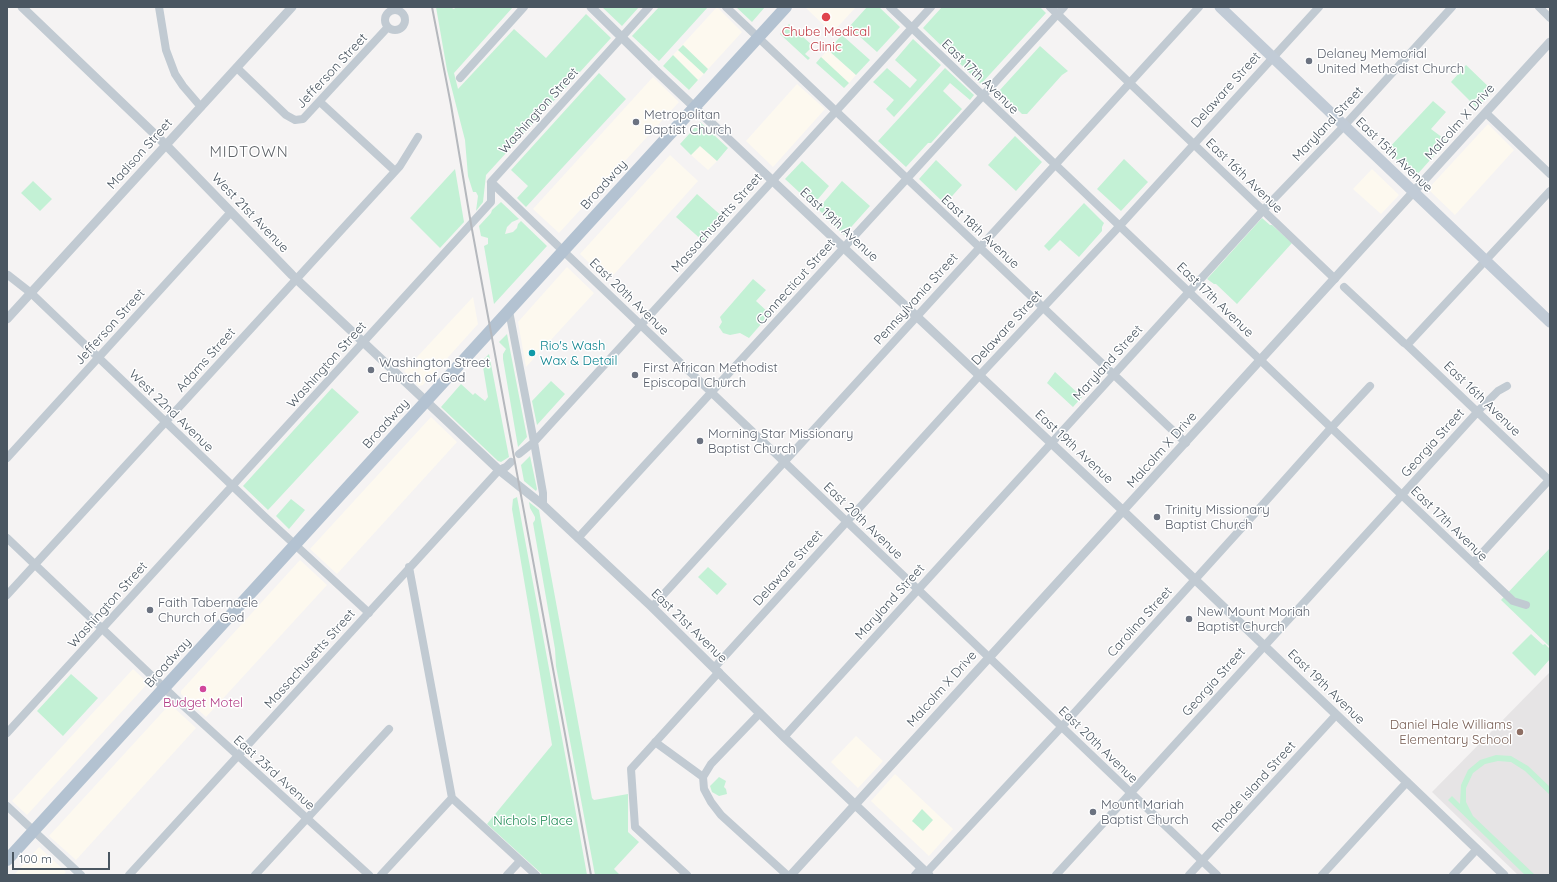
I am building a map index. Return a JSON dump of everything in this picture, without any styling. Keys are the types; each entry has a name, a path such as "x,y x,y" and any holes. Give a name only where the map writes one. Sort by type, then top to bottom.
{"main road":[{"name":"Broadway","path":"7,860 786,7"},
{"name":"East 15th Avenue","path":"1220,7 1550,322"}],"street":[{"path":"159,7 166,50 175,74 182,86 201,107"},
{"name":"Madison Street","path":"7,320 292,7"},
{"path":"460,78 524,7"},
{"name":"East 19th Avenue","path":"591,7 1504,875"},
{"name":"Washington Street","path":"7,733 491,202 491,182 649,7"},
{"name":"East 18th Avenue","path":"726,7 1186,443"},
{"name":"East 17th Avenue","path":"890,7 1513,601 1526,605"},
{"name":"Massachusetts Street","path":"519,454 534,442 931,7"},
{"name":"East 16th Avenue","path":"1050,7 1335,279"},
{"name":"Connecticut Street","path":"578,538 1064,7"},
{"name":"Pennsylvania Street","path":"652,607 1199,7"},
{"name":"Delaware Street","path":"687,875 635,827 631,769 847,522 979,376 1119,226 1319,7"},
{"name":"Maryland Street","path":"784,737 1263,210 1344,126 1452,7"},
{"path":"1538,7 1550,18"},
{"name":"West 21st Avenue","path":"24,8 166,145 296,278 426,402"},
{"name":"Jefferson Street","path":"237,68 286,115 295,120 303,119 307,117 388,27"},
{"name":"Malcolm X Drive","path":"791,875 1261,361 1550,42"},
{"path":"320,102 395,171"},
{"path":"1486,113 1550,174"},
{"name":"Adams Street","path":"7,595 395,171 407,156 418,137"},
{"name":"East 20th Avenue","path":"491,182 1217,875"},
{"path":"1407,345 1550,191"},
{"name":"Jefferson Street","path":"7,458 231,212"},
{"name":"West 22nd Avenue","path":"8,275 31,293 232,486 369,613"},
{"name":"East 16th Avenue","path":"1344,287 1550,480"},
{"path":"509,311 543,493 543,505"},
{"name":"Carolina Street","path":"923,873 1061,727 1370,386"},
{"name":"Georgia Street","path":"1056,875 1130,792 1478,412 1498,391 1507,386"},
{"name":"East 21st Avenue","path":"426,402 499,470 543,505 652,607 923,873"},
{"name":"Massachusetts Street","path":"129,875 499,470 506,467 511,462"},
{"path":"1473,563 1550,480"},
{"name":"East 23rd Avenue","path":"7,538 164,688 369,875"},
{"path":"409,568 452,798 536,875"},
{"path":"760,713 711,764 704,777 704,789 710,802 721,815 787,875"},
{"name":"Rhode Island Street","path":"1190,875 1336,715"},
{"path":"255,875 389,730"},
{"path":"655,742 704,777"},
{"path":"1322,875 1407,782"},
{"path":"381,875 452,798"},
{"path":"7,806 81,875"},
{"path":"1453,875 1477,849"},
{"path":"507,875 520,861"}],"shaded area":[{"path":"717,7 742,32 689,90 663,66"},
{"path":"805,7 856,7 832,33"},
{"path":"828,50 856,75 849,83 821,57"},
{"path":"653,77 679,102 559,233 533,209"},
{"path":"797,84 825,109 773,167 746,141"},
{"path":"1488,124 1514,150 1455,215 1428,189"},
{"path":"700,145 717,161 708,170 691,155"},
{"path":"670,155 698,181 608,281 580,254"},
{"path":"1372,169 1399,195 1381,214 1353,189"},
{"path":"567,267 594,293 526,367 518,322"},
{"path":"473,297 478,324 423,385 419,386 404,371"},
{"path":"431,417 457,442 337,574 310,549"},
{"path":"300,560 327,585 206,717 181,694 181,691"},
{"path":"133,669 148,683 27,815 12,801"},
{"name":"Daniel Hale Williams Elementary School","path":"1550,672 1550,875 1518,875 1432,792"},
{"path":"170,704 196,728 76,860 49,836"},
{"path":"856,736 883,761 858,788 831,762"},
{"path":"895,774 953,829 929,856 871,801"},
{"path":"39,847 66,872 63,875 14,875"}],"green space":[{"path":"436,7 450,7 454,9 456,7 513,7 454,73 458,89 514,29 546,58 586,14 611,38 486,175 483,202 476,211 478,196 476,192 473,192 468,176 465,140 447,70"},
{"path":"602,7 639,7 622,26"},
{"path":"659,7 708,7 659,61 632,36"},
{"path":"736,7 765,7 752,22"},
{"path":"867,7 879,7 900,27 877,52 849,27"},
{"path":"942,7 1040,7 1046,13 981,84 923,28"},
{"path":"789,24 813,46 805,54 810,58 808,60 780,34"},
{"path":"842,35 870,60 856,75 828,50"},
{"path":"913,39 941,65 894,117 886,109 894,100 873,82 887,68 910,88 917,80 895,60"},
{"path":"683,45 708,69 704,74 678,50"},
{"path":"1040,46 1068,71 1062,75 1027,114 1022,114 999,91"},
{"path":"673,55 698,80 689,90 663,66"},
{"path":"821,57 849,83 844,88 816,63"},
{"path":"1466,65 1493,91 1477,108 1451,82"},
{"path":"945,68 974,95 970,100 950,83 943,91 962,109 931,143 928,143 906,167 878,141"},
{"path":"599,73 626,99 526,207 517,198 528,186 511,170"},
{"path":"1433,101 1446,112 1431,129 1447,141 1415,177 1387,150"},
{"path":"700,122 728,148 717,161 700,146 691,155 680,144"},
{"path":"1015,136 1042,162 1016,191 988,165"},
{"path":"1124,159 1148,182 1121,211 1097,189"},
{"path":"936,160 962,185 945,204 919,179"},
{"path":"802,161 829,186 813,205 785,179"},
{"path":"455,169 464,222 440,248 410,218"},
{"path":"33,181 52,199 40,211 21,193"},
{"path":"842,181 870,206 844,235 818,209"},
{"path":"697,194 725,219 704,242 676,217"},
{"path":"501,202 519,219 512,222 507,227 505,234 513,232 521,221 547,246 494,304 484,246 488,244 488,238 481,236 479,226 492,210"},
{"path":"1084,203 1104,223 1102,231 1079,257 1060,240 1049,251 1044,246"},
{"path":"1262,218 1292,243 1237,304 1216,284 1207,279"},
{"path":"753,279 766,290 756,301 770,314 749,338 740,333 730,335 723,333 719,327 722,322 720,317"},
{"path":"507,334 527,437 518,447 503,359 503,354 506,349 499,342"},
{"path":"489,354 509,457 501,462 498,461 441,407 461,384 473,395 475,393 485,401 488,397 482,361"},
{"path":"1055,372 1082,397 1073,407 1047,383"},
{"path":"551,381 565,394 537,425 532,401"},
{"path":"332,388 359,412 268,510 243,486"},
{"path":"530,456 537,489 536,491 524,481 521,465"},
{"name":"Nichols Place","path":"517,497 587,875 543,875 487,824 552,745 512,509 513,499"},
{"path":"291,499 305,510 289,529 276,516"},
{"path":"529,502 539,510 592,798 594,800 628,794 628,832 639,842 614,869 620,875 595,875 556,666 555,649 533,523 535,517 530,508"},
{"path":"1550,548 1550,647 1501,600"},
{"path":"708,567 727,584 717,595 698,577"},
{"path":"1531,634 1550,649 1550,659 1535,676 1512,653"},
{"path":"71,674 98,698 63,736 37,711"},
{"path":"1496,755 1511,756 1528,766 1550,787 1550,795 1525,771 1511,762 1498,761 1485,764 1473,773 1466,788 1466,802 1473,816 1535,875 1525,875 1448,800 1452,796 1460,804 1461,785 1468,770 1480,760"},
{"path":"719,777 726,781 724,787 727,794 719,796 712,792 710,786"},
{"path":"922,809 933,820 923,831 912,821"}],"railway":[{"path":"432,7 591,875"}],"place":[{"name":"Chube Medical Clinic","path":"826,17"},
{"name":"Delaney Memorial United Methodist Church","path":"1309,61"},
{"name":"Metropolitan Baptist Church","path":"636,122"},
{"name":"Rio's Wash Wax & Detail","path":"532,353"},
{"name":"Washington Street Church of God","path":"371,370"},
{"name":"First African Methodist Episcopal Church","path":"635,375"},
{"name":"Morning Star Missionary Baptist Church","path":"700,441"},
{"name":"Trinity Missionary Baptist Church","path":"1157,517"},
{"name":"Faith Tabernacle Church of God","path":"150,610"},
{"name":"New Mount Moriah Baptist Church","path":"1189,619"},
{"name":"Budget Motel","path":"203,689"},
{"name":"Daniel Hale Williams Elementary School","path":"1520,732"},
{"name":"Mount Mariah Baptist Church","path":"1093,812"}],"district":[{"name":"MIDTOWN","path":"249,152"}]}
